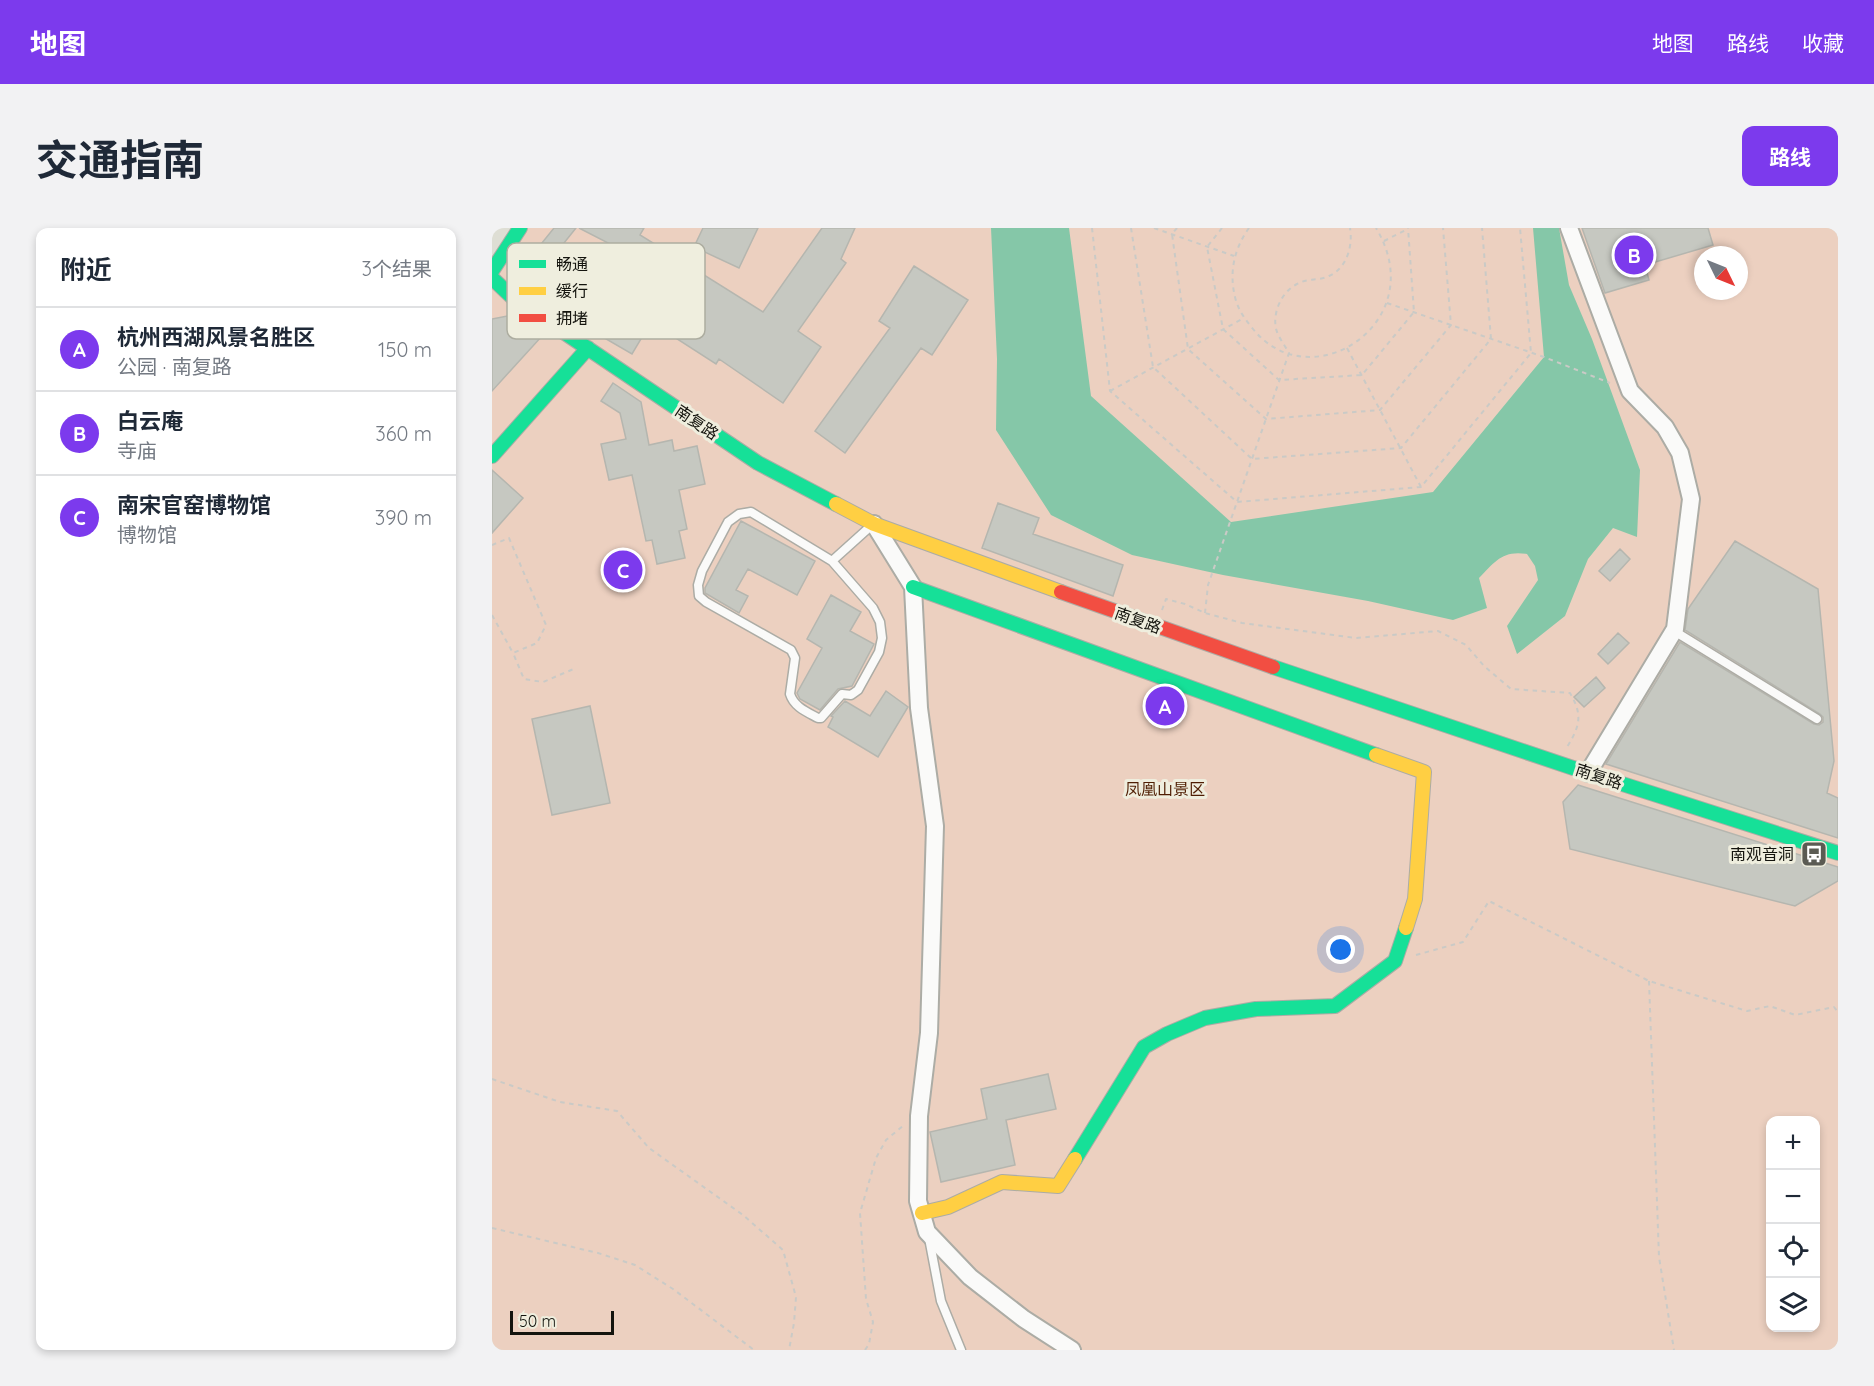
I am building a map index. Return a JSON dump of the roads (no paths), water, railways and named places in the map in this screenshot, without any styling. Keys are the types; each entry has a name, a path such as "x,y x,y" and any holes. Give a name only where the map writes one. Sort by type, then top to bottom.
{"street":[{"path":"510,243 520,228"},
{"path":"1569,228 1630,391 1665,427 1680,453 1691,499 1675,629 1588,773"},
{"path":"492,271 507,248"},
{"name":"南复路","path":"492,278 507,292"},
{"name":"南复路","path":"574,339 758,463 873,524 1155,627 1588,773 1838,853"},
{"path":"492,456 588,348"},
{"path":"873,524 913,587 918,708 935,826 929,1033 919,1116 918,1201 927,1232 970,1277 1024,1319 1072,1350"},
{"path":"913,587 1424,772 1415,899 1395,961 1335,1006 1256,1009 1205,1018 1167,1034 1144,1047 1058,1186 1002,1182 948,1207 922,1213"}],"lane":[{"path":"751,512 832,561 873,608 880,622 882,638 879,652 858,690 851,695 842,694 823,716 818,718 796,705 792,699 790,694 795,658 790,650 706,603 699,596 698,585 702,571 728,522 739,514 751,512"},
{"path":"832,561 873,524"},
{"path":"1675,629 1679,634 1817,719"},
{"path":"927,1232 940,1301 961,1350"}],"place":[{"name":"白云庵","path":"1634,255"},
{"name":"南宋官窑博物馆","path":"623,570"},
{"name":"杭州西湖风景名胜区","path":"1165,706"},
{"name":"南观音洞","path":"1814,854"}],"park label":[{"name":"凤凰山景区","path":"1165,789"}]}
